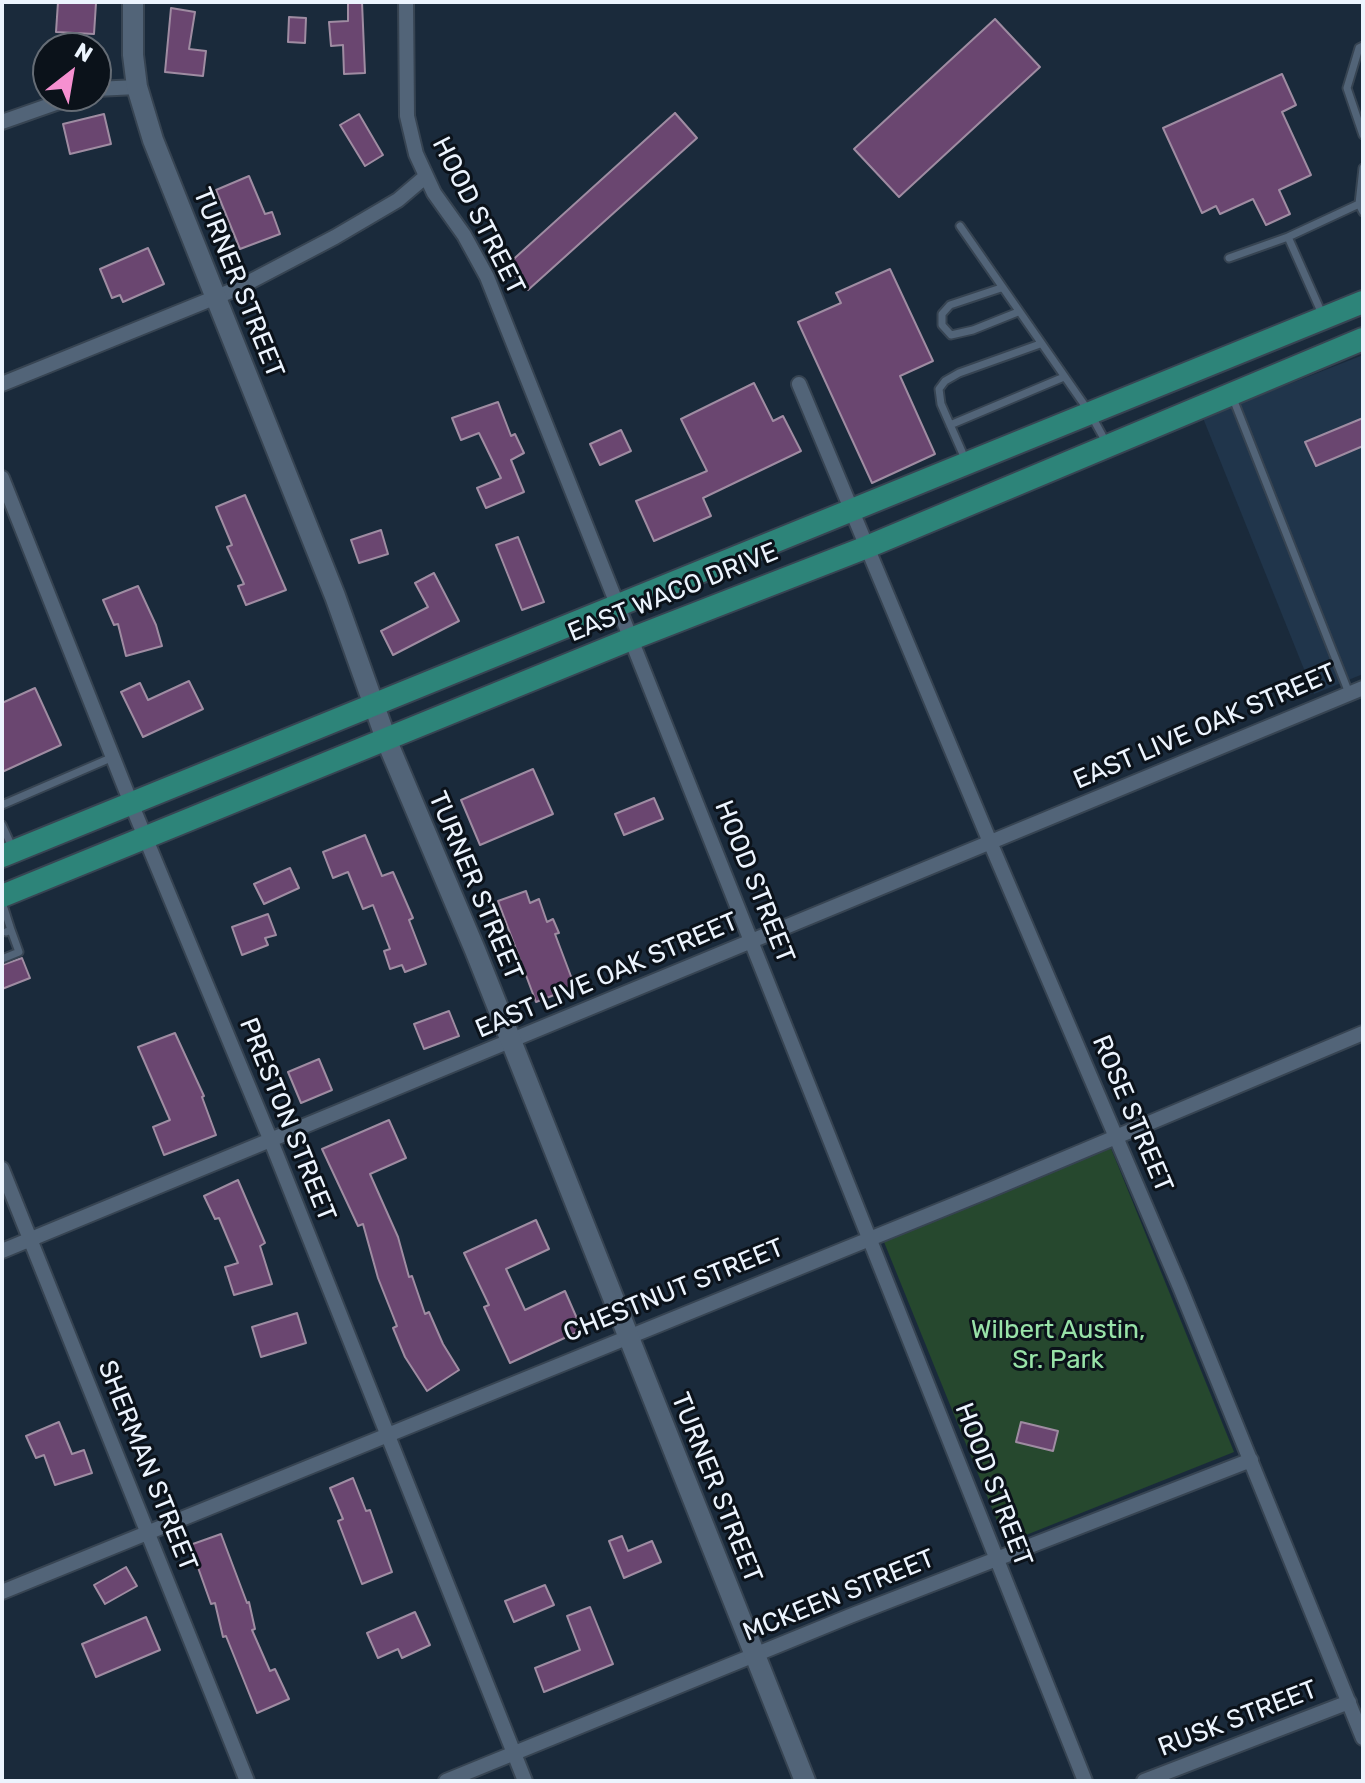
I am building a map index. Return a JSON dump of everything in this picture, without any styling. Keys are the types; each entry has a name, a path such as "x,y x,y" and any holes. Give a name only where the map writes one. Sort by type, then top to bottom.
{"main road":[{"name":"EAST WACO DRIVE","path":"8,854 1363,302"},
{"name":"EAST WACO DRIVE","path":"2,899 631,639 867,547 1363,339"}],"street":[{"name":"TURNER STREET","path":"133,2 133,55 137,87 153,140 335,596 386,739 511,1042 805,1781"},
{"name":"HOOD STREET","path":"406,2 407,116 416,154 425,177 464,235 487,277 1085,1781"},
{"path":"112,88 137,87"},
{"path":"2,122 32,111"},
{"path":"2,384 217,297 335,237 398,200 425,177"},
{"name":"ROSE STREET","path":"799,384 1251,1460 1363,1738"},
{"name":"PRESTON STREET","path":"2,478 131,803 271,1141 525,1781"},
{"name":"EAST LIVE OAK STREET","path":"2,1251 1356,690"},
{"name":"CHESTNUT STREET","path":"2,1592 1363,1033"},
{"name":"SHERMAN STREET","path":"2,1169 247,1781"},
{"name":"MCKEEN STREET","path":"446,1781 755,1655 1251,1460"},
{"name":"RUSK STREET","path":"1144,1781 1349,1702"}],"lane":[{"path":"1363,46 1359,48 1347,88 1363,135"},
{"path":"1229,258 1361,208 1363,168"},
{"path":"960,226 1090,413 1108,446"},
{"path":"1288,237 1324,318"},
{"path":"1001,288 950,305 942,314 942,325 951,335 973,330 1018,312"},
{"path":"967,463 941,404 939,389 945,381 959,373 1040,344"},
{"path":"950,425 1064,377"},
{"path":"1232,394 1356,690"},
{"path":"2,805 113,757"},
{"path":"2,825 8,854"},
{"path":"2,899 8,931 19,952 2,959"}],"shaded area":[{"path":"1363,355 1363,674 1314,694 1203,418"}],"green space":[{"name":"Wilbert Austin, Sr. Park","path":"1110,1146 1234,1452 1006,1543 882,1237"}],"building":[{"path":"58,2 96,3 94,32 56,32"},
{"path":"348,2 362,2 365,73 344,74 343,45 331,46 329,22 348,21"},
{"path":"171,8 195,12 189,49 206,51 203,76 165,72"},
{"path":"289,17 306,18 305,43 288,42"},
{"path":"995,19 1040,67 899,197 854,149"},
{"path":"1282,74 1296,105 1282,112 1311,175 1279,190 1290,214 1266,225 1253,199 1220,214 1216,206 1202,213 1163,128"},
{"path":"675,113 697,138 528,290 506,266"},
{"path":"104,114 111,144 70,154 63,124"},
{"path":"359,114 383,155 365,166 340,125"},
{"path":"249,176 265,214 272,212 280,234 240,249 216,190"},
{"path":"148,248 164,284 123,302 120,295 112,298 100,269"},
{"path":"890,269 933,361 900,376 935,454 872,483 798,322 841,303 836,293"},
{"path":"754,383 773,421 783,416 801,451 703,498 711,516 654,541 636,501 707,471 681,419"},
{"path":"498,402 511,436 515,434 524,453 511,460 524,492 486,508 477,488 501,478 479,433 461,440 452,418"},
{"path":"1363,418 1363,446 1316,466 1305,442"},
{"path":"621,430 631,451 600,465 590,444"},
{"path":"245,495 286,590 246,605 238,586 244,584 227,547 232,545 216,507"},
{"path":"381,530 388,554 359,563 351,540"},
{"path":"518,537 544,602 522,610 496,545"},
{"path":"434,573 459,621 393,655 381,631 428,607 415,583"},
{"path":"138,586 162,646 126,656 118,624 114,625 103,600"},
{"path":"189,681 203,709 143,737 121,692 140,683 148,700"},
{"path":"35,688 61,745 2,772 2,703"},
{"path":"533,769 553,814 480,845 461,800"},
{"path":"654,798 663,819 624,835 615,814"},
{"path":"365,835 382,876 393,872 413,918 409,920 426,964 405,972 402,965 390,969 384,951 390,949 373,905 363,909 348,872 333,878 323,852"},
{"path":"290,868 299,888 264,904 254,884"},
{"path":"526,891 530,903 539,899 547,922 553,919 559,933 555,934 575,987 536,1002 498,901"},
{"path":"268,914 276,935 265,938 268,945 242,955 232,927"},
{"path":"22,958 30,978 2,989 2,965"},
{"path":"449,1011 459,1036 424,1049 414,1024"},
{"path":"175,1033 204,1096 216,1135 164,1155 153,1127 170,1120 138,1047"},
{"path":"319,1059 332,1090 301,1103 288,1072"},
{"path":"389,1120 406,1158 370,1174 398,1237 409,1277 412,1276 425,1314 429,1312 459,1370 427,1391 405,1357 393,1328 397,1326 378,1278 363,1224 358,1226 322,1149"},
{"path":"238,1180 265,1243 260,1246 272,1284 234,1295 225,1267 238,1263 219,1218 215,1219 204,1196"},
{"path":"536,1220 549,1249 506,1269 525,1310 565,1291 582,1330 510,1363 484,1307 489,1305 464,1253"},
{"path":"297,1313 306,1343 261,1357 252,1327"},
{"path":"59,1422 72,1454 84,1450 92,1473 55,1485 44,1455 36,1458 26,1436"},
{"path":"1021,1422 1058,1431 1053,1451 1016,1442"},
{"path":"353,1478 366,1511 370,1510 392,1572 362,1584 338,1521 343,1519 330,1488"},
{"path":"221,1534 249,1602 255,1629 252,1630 270,1671 275,1669 289,1699 257,1713 226,1636 223,1637 215,1603 211,1604 190,1545"},
{"path":"622,1536 628,1551 652,1541 661,1562 624,1578 609,1541"},
{"path":"126,1567 137,1586 105,1604 94,1585"},
{"path":"545,1585 554,1605 514,1622 505,1601"},
{"path":"590,1607 613,1664 544,1692 535,1668 580,1650 567,1616"},
{"path":"415,1612 430,1645 402,1658 398,1649 378,1658 367,1633"},
{"path":"146,1617 160,1650 96,1677 82,1644"}]}
